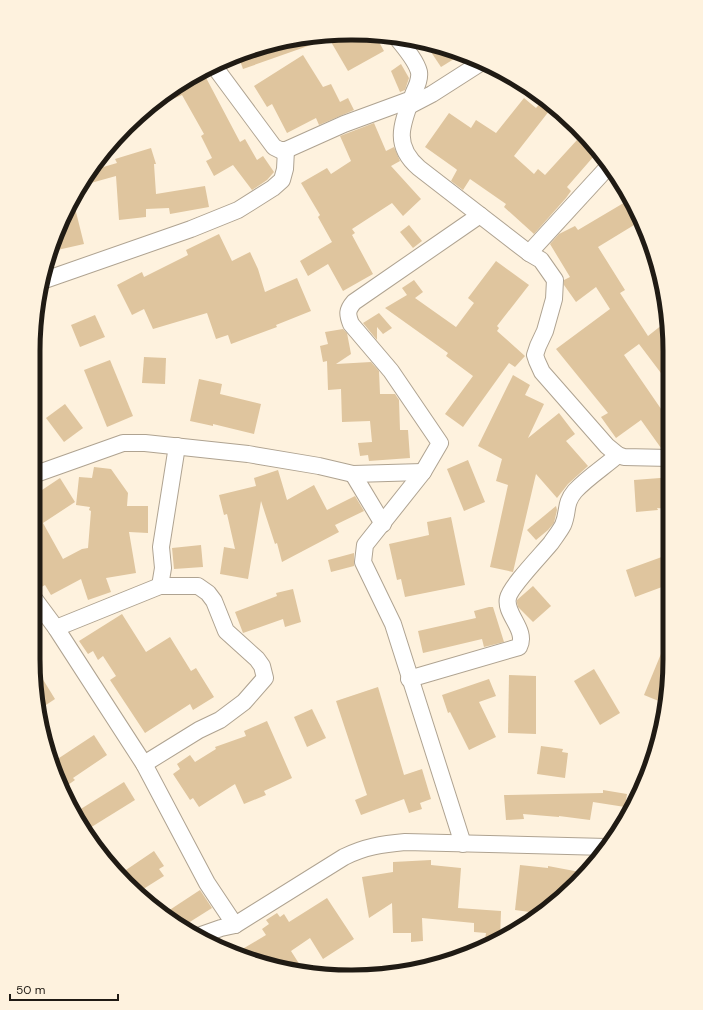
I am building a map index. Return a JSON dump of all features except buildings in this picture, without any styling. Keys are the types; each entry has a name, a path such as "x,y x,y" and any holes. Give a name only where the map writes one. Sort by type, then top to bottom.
{"street":[{"path":"401,44 417,67 419,73 400,134 405,152 412,162 529,253 541,260 555,280 554,299 545,331 535,355 542,372 606,446 618,455 624,457 663,458"},
{"path":"217,71 274,147 280,150 286,150 344,124 432,94 476,66"},
{"path":"49,279 191,229 238,210 273,188 282,180 285,169 286,150"},
{"path":"529,253 605,170"},
{"path":"463,844 409,679 404,655 393,624 363,562 365,545 423,472 440,443 391,371 350,324 347,315 348,309 354,302 480,215"},
{"path":"40,473 123,443 177,446 248,454 319,466 353,474 423,472"},
{"path":"160,586 163,568 161,547 177,446"},
{"path":"409,679 519,647 521,642 519,632 508,606 508,598 511,588 528,571 563,525 568,500 572,495 618,455"},
{"path":"353,474 383,524"},
{"path":"56,628 160,586 198,586 208,593 214,601 226,631 257,659 262,666 265,678 244,702 220,720 199,730 144,764"},
{"path":"40,606 56,628 144,764 207,883 235,925"},
{"path":"206,933 235,925 344,857 361,849 382,844 405,842 600,847"}]}
